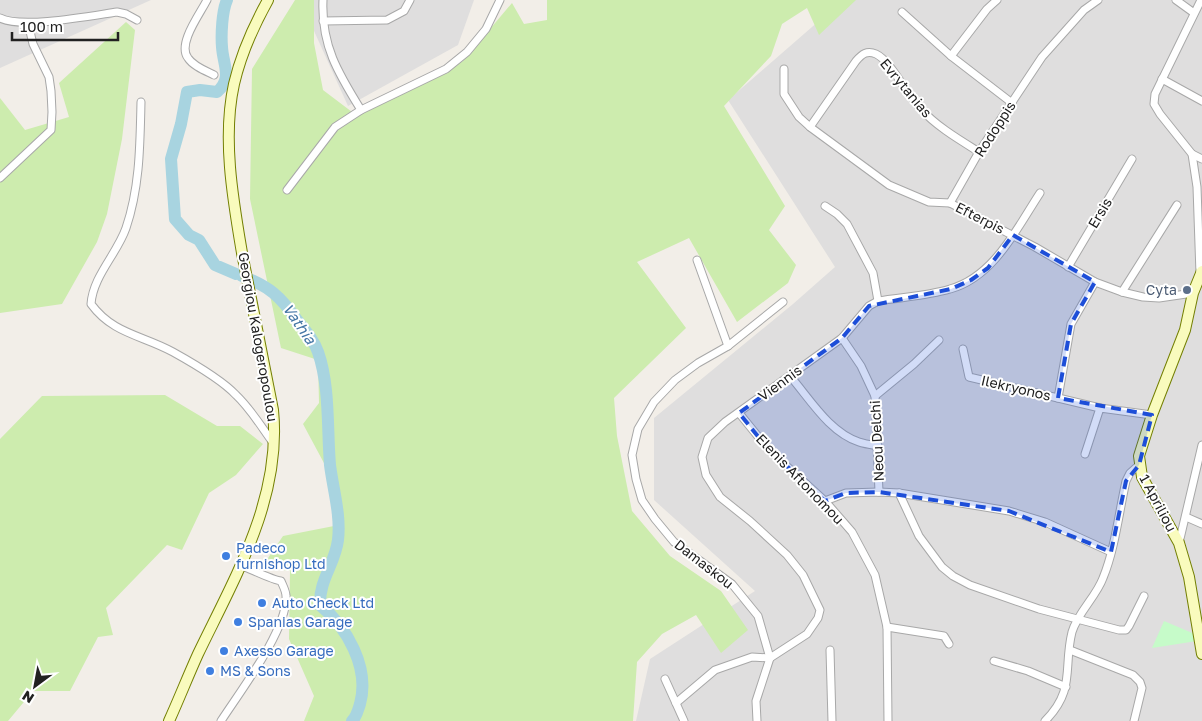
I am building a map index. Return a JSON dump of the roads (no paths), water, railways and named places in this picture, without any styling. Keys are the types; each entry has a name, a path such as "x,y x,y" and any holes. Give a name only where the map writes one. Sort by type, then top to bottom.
{"street":[{"path":"206,0 186,40 184,50 188,59 201,69 214,75"},
{"name":"Georgiou Kalogeropoulou","path":"170,721 258,524 268,491 274,445 273,410 247,278 230,174 230,127 234,86 241,56 268,0"},
{"path":"323,0 323,21 328,48 338,72 361,110"},
{"path":"323,21 387,20 404,11 410,0"},
{"path":"288,190 335,127 361,110 446,69 467,52 486,29 500,0"},
{"path":"950,56 987,9 997,0"},
{"name":"Rodoppis","path":"950,203 978,152 1042,57 1084,10 1098,0"},
{"path":"1176,0 1194,13"},
{"path":"1201,0 1155,94 1154,104 1192,154 1202,159"},
{"path":"0,18 28,23 117,12 137,20"},
{"path":"902,12 950,56 1012,103"},
{"path":"0,178 51,130 52,91 49,78 33,44 28,23"},
{"name":"Evrytanias","path":"810,127 856,61 863,54 870,52 878,55 920,108 937,125 978,152"},
{"name":"Efterpis","path":"784,69 784,94 799,117 889,185 930,202 950,203 1013,234 1095,282 1122,292 1143,297 1159,298 1193,293"},
{"path":"1162,79 1202,101"},
{"path":"141,102 140,163 130,213 125,230 92,291 91,304 100,316 114,327 171,351 200,368 236,395 274,445"},
{"path":"1192,154 1197,187 1201,272"},
{"name":"Ersis","path":"1068,267 1132,159"},
{"path":"826,206 847,224 873,273 878,301 951,289 971,280 988,268 1040,193"},
{"path":"1122,292 1177,205"},
{"path":"697,260 728,346"},
{"name":"1 Apriliou","path":"1201,272 1193,293 1185,330 1142,444 1139,465 1142,477 1179,543 1189,577 1202,654"},
{"name":"Ilekryonos","path":"963,349 969,377 1058,398 1071,324 1095,282"},
{"name":"Viennis","path":"770,658 807,634 818,618 820,610 803,575 787,555 720,496 706,475 702,457 708,438 725,422 842,338 869,306 878,301"},
{"name":"Damaskou","path":"770,658 758,616 732,584 674,542 642,500 632,454 638,429 654,402 675,380 698,363 728,346 784,302"},
{"name":"Neou Delchi","path":"842,338 861,366 875,396 879,492"},
{"path":"875,396 914,364 938,340"},
{"path":"790,376 829,422 843,435 860,442 878,446"},
{"path":"1058,398 1100,408 1152,415"},
{"path":"1085,454 1100,408"},
{"name":"Elenis Aftonomou","path":"740,413 769,450 825,501 852,532 875,575 887,627 888,721"},
{"path":"1179,543 1202,445"},
{"path":"1045,721 1053,713 1064,696 1073,630 1103,578 1111,552 1126,481 1130,473 1139,465"},
{"path":"825,501 846,493 899,493 1009,511 1045,522 1111,552"},
{"path":"899,493 919,536 942,567 953,576 970,584 1040,609 1119,630 1126,630 1129,626 1144,596"},
{"path":"1186,517 1202,524"},
{"path":"221,721 267,650 279,627 285,609 286,595 281,581 276,581 260,572 240,565"},
{"path":"887,627 944,636 949,644"},
{"path":"830,650 832,721"},
{"path":"1070,650 1133,675 1140,682 1142,688 1134,721"},
{"path":"676,703 715,670 752,657 770,658 756,701 757,721"},
{"path":"994,661 1028,671 1066,687"},
{"path":"665,680 684,721"}],"waterway":[{"name":"Vathia","path":"227,0 222,30 222,47 226,71 225,82 217,92 200,90 187,92 181,124 171,159 175,219 189,235 199,240 215,265 236,274"},
{"name":"Vathia","path":"236,274 242,276"},
{"name":"Vathia","path":"242,276 267,288 285,305 312,339 322,365 325,379 330,465 338,512 339,531 334,557 324,580 320,605 330,614 347,636 359,663 362,676 362,690 358,711 352,721"}],"place":[{"name":"Cyta","path":"1187,290"},
{"name":"Padeco furnishop Ltd","path":"226,556"},
{"name":"Auto Check Ltd","path":"262,603"},
{"name":"Spanias Garage","path":"238,622"},
{"name":"Axesso Garage","path":"224,651"},
{"name":"MS & Sons","path":"210,671"}]}
